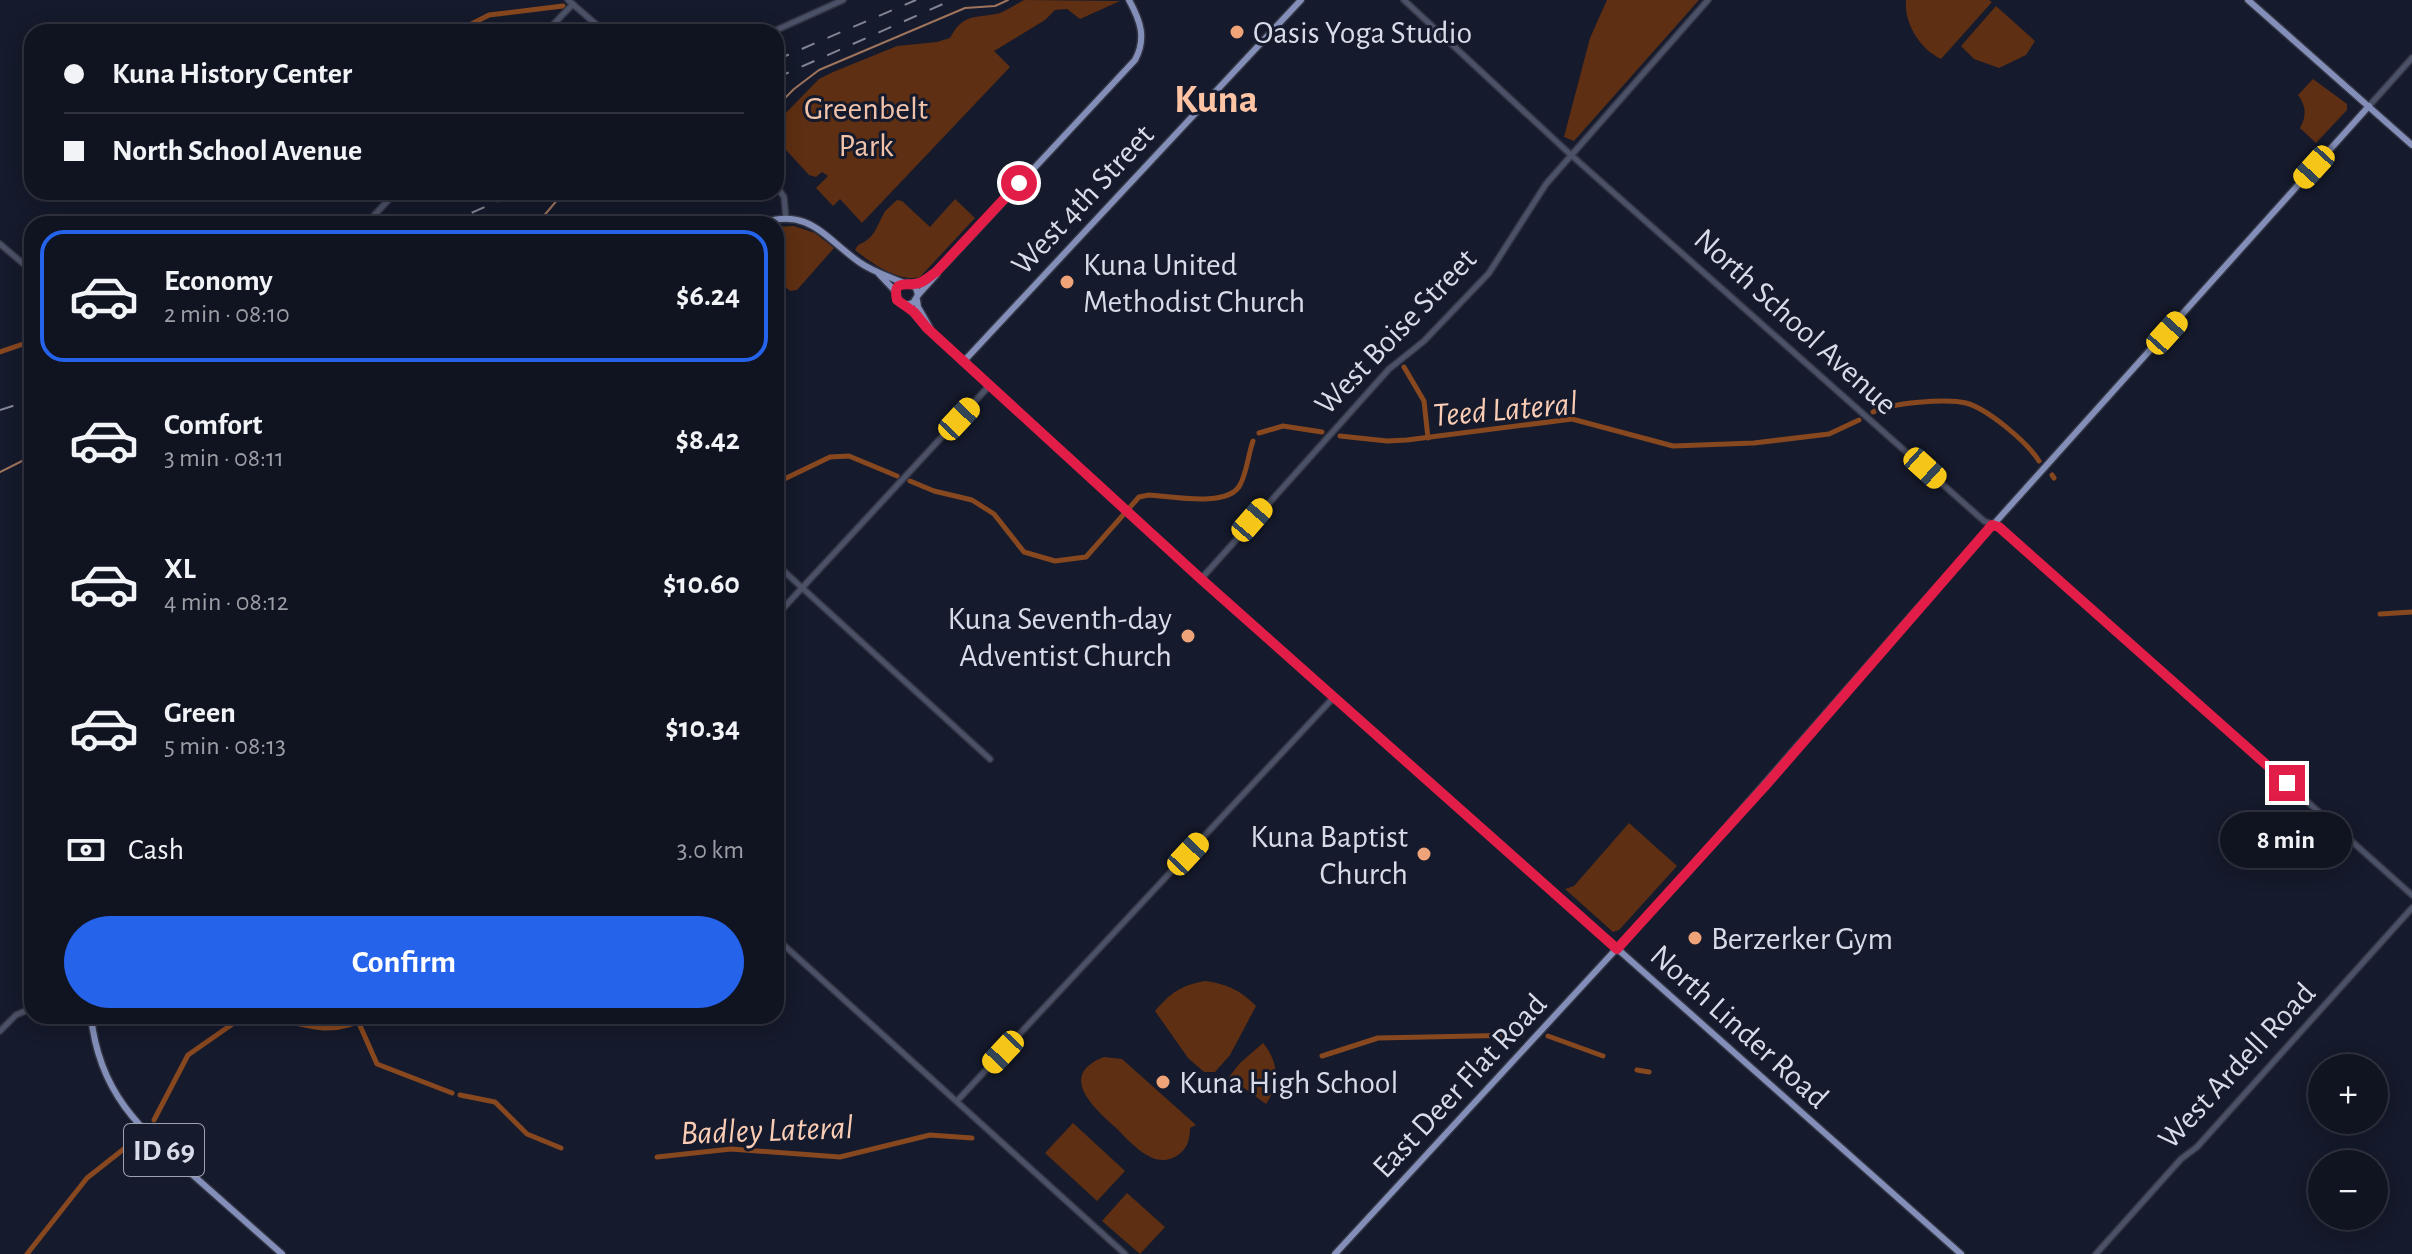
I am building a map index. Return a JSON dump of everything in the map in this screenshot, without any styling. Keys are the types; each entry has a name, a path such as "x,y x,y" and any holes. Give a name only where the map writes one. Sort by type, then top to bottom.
{"main road":[{"path":"936,272 906,305 897,300 899,286 920,283 936,272 1139,52 1142,38 1139,19 1129,0"},
{"name":"West 4th Street","path":"965,360 1301,0"},
{"path":"2248,0 2412,145"},
{"name":"East Deer Flat Road","path":"1335,1254 1766,785 1992,525 2369,106"},
{"path":"786,219 803,221 824,231 859,262 879,274 896,292"},
{"path":"879,274 882,272 916,288 918,307 930,328"},
{"name":"North Linder Road","path":"906,305 1201,579 1961,1254"},
{"name":"ID 69","path":"92,1024 99,1059 123,1107 146,1133 282,1254"}],"street":[{"path":"784,27 843,0"},
{"name":"North School Avenue","path":"1404,0 1571,155 1986,523 1999,527 2412,895"},
{"name":"West Boise Street","path":"1201,579 1389,369 1424,341 1489,273 1533,201 1708,0"},
{"path":"552,24 570,2 596,24"},
{"path":"2369,106 2412,58"},
{"path":"784,197 786,219"},
{"path":"374,216 388,200"},
{"path":"0,244 24,264"},
{"path":"784,608 991,385"},
{"path":"784,571 990,759"},
{"path":"957,1101 1334,697"},
{"name":"West Ardell Road","path":"2096,1254 2181,1159 2197,1147 2412,908"},
{"path":"784,945 1125,1254"},
{"path":"0,1031 24,1012"}],"green space":[{"name":"Greenbelt Park","path":"1024,0 1120,1 1080,19 1067,9 1055,10 1045,20 994,51 1010,67 862,223 840,199 833,206 816,188 828,176 822,172 816,177 809,175 784,148 784,115 819,79 833,72 897,46 950,38 965,20 1000,13"},
{"path":"1607,0 1699,0 1574,141 1564,137 1590,38"},
{"path":"1906,0 1992,2 1941,59 1926,49 1915,35 1908,18"},
{"path":"1996,6 2035,41 2026,55 1999,68 1974,59 1961,46"},
{"path":"2313,79 2347,104 2347,110 2316,143 2300,128 2305,111 2298,95"},
{"path":"955,199 975,218 920,277 895,275 855,250 871,236 884,213 897,200 930,227"},
{"path":"794,226 815,233 834,248 797,290 790,291 784,285 784,227"},
{"path":"1629,823 1677,866 1619,930 1613,932 1565,889 1574,886"},
{"path":"1205,981 1233,989 1256,1006 1230,1055 1215,1072 1204,1072 1188,1058 1155,1011 1177,991"},
{"path":"1263,1043 1276,1073 1274,1089 1266,1104 1229,1077"},
{"path":"1104,1057 1122,1059 1196,1125 1190,1128 1187,1144 1181,1153 1169,1159 1152,1158 1136,1147 1090,1101 1081,1082 1083,1073 1090,1064"},
{"path":"1073,1123 1125,1171 1097,1201 1045,1153"},
{"path":"1127,1193 1165,1227 1140,1254 1102,1221"}],"waterway":[{"path":"784,99 819,70 965,8 995,6 1008,0"},
{"path":"472,24 489,15 563,6"},
{"path":"544,216 557,200"},
{"path":"0,352 24,344"},
{"path":"1404,367 1424,401 1428,438"},
{"name":"Teed Lateral","path":"1873,412 1919,402 1966,403 2006,427 2039,461"},
{"name":"Teed Lateral","path":"1340,436 1407,440 1572,419 1673,446 1754,443 1829,434 1859,420"},
{"name":"Teed Lateral","path":"1259,433 1283,426 1322,432"},
{"name":"Teed Lateral","path":"910,481 934,491 972,500 994,514 1024,552 1055,561 1086,557 1139,497 1212,499 1234,492 1242,480 1253,441"},
{"name":"Teed Lateral","path":"784,479 830,457 849,456 897,476"},
{"path":"0,472 24,460"},
{"name":"Teed Lateral","path":"2380,614 2412,612"},
{"name":"Teed Lateral","path":"154,1120 188,1055 233,1024"},
{"name":"Teed Lateral","path":"299,1024 319,1028 350,1024"},
{"name":"Badley Lateral","path":"359,1024 377,1064 452,1093"},
{"name":"Badley Lateral","path":"1322,1056 1378,1038 1522,1035"},
{"name":"Badley Lateral","path":"1548,1036 1603,1056"},
{"name":"Badley Lateral","path":"1637,1070 1649,1072"},
{"name":"Badley Lateral","path":"460,1095 495,1102 527,1134 561,1148"},
{"name":"Badley Lateral","path":"657,1157 731,1149 840,1157 930,1135 972,1138"},
{"name":"Teed Lateral","path":"27,1254 87,1178 134,1141"}],"railway":[{"path":"784,57 916,0"},
{"path":"784,74 952,0"},
{"path":"464,216 501,200"},
{"path":"0,410 24,402"}],"place":[{"name":"Oasis Yoga Studio","path":"1237,32"},
{"name":"Kuna United Methodist Church","path":"1067,282"},
{"name":"Kuna Seventh-day Adventist Church","path":"1188,636"},
{"name":"Kuna Baptist Church","path":"1424,854"},
{"name":"Berzerker Gym","path":"1695,938"},
{"name":"Kuna High School","path":"1163,1082"}],"district":[{"name":"Kuna","path":"1216,98"}],"route":[{"path":"1019,183 936,272 920,283 899,286 897,300 914,312 927,328 1201,579 1617,949 1766,785 1992,525 1999,527 2287,783"}]}
